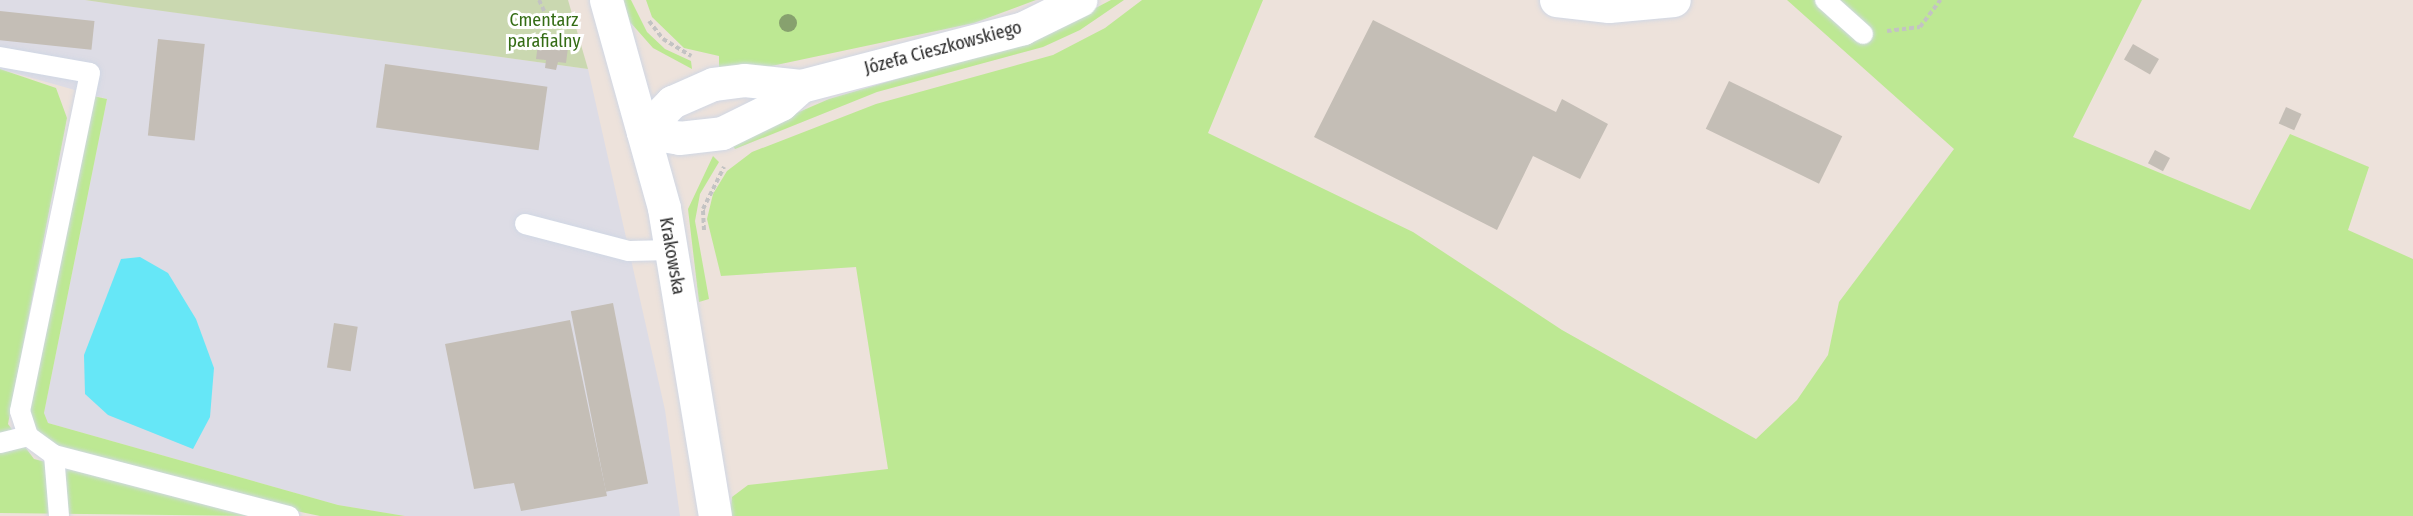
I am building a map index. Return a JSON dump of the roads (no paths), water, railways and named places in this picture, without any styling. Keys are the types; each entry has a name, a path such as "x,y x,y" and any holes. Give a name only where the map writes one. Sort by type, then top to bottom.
{"street":[{"name":"Krakowska","path":"606,0 643,132 671,250 716,516"},
{"name":"Józefa Cieszkowskiego","path":"643,132 672,102 713,84 744,80 801,86 1023,28 1080,0"},
{"path":"1556,0 1640,6 1674,0"},
{"name":"Józefa Cieszkowskiego","path":"643,132 680,138 722,133 781,104 801,86"}],"lane":[{"path":"1826,0 1863,34"},
{"path":"0,57 90,73 20,411 28,436 54,455 289,516"},
{"path":"525,224 629,251 671,250"},
{"path":"0,443 28,436"},
{"path":"54,455 59,516"}],"water":[{"path":"140,257 168,273 196,319 214,368 210,417 193,449 108,415 85,394 84,355 121,259"}],"park label":[{"name":"Cmentarz parafialny","path":"544,31"}]}
